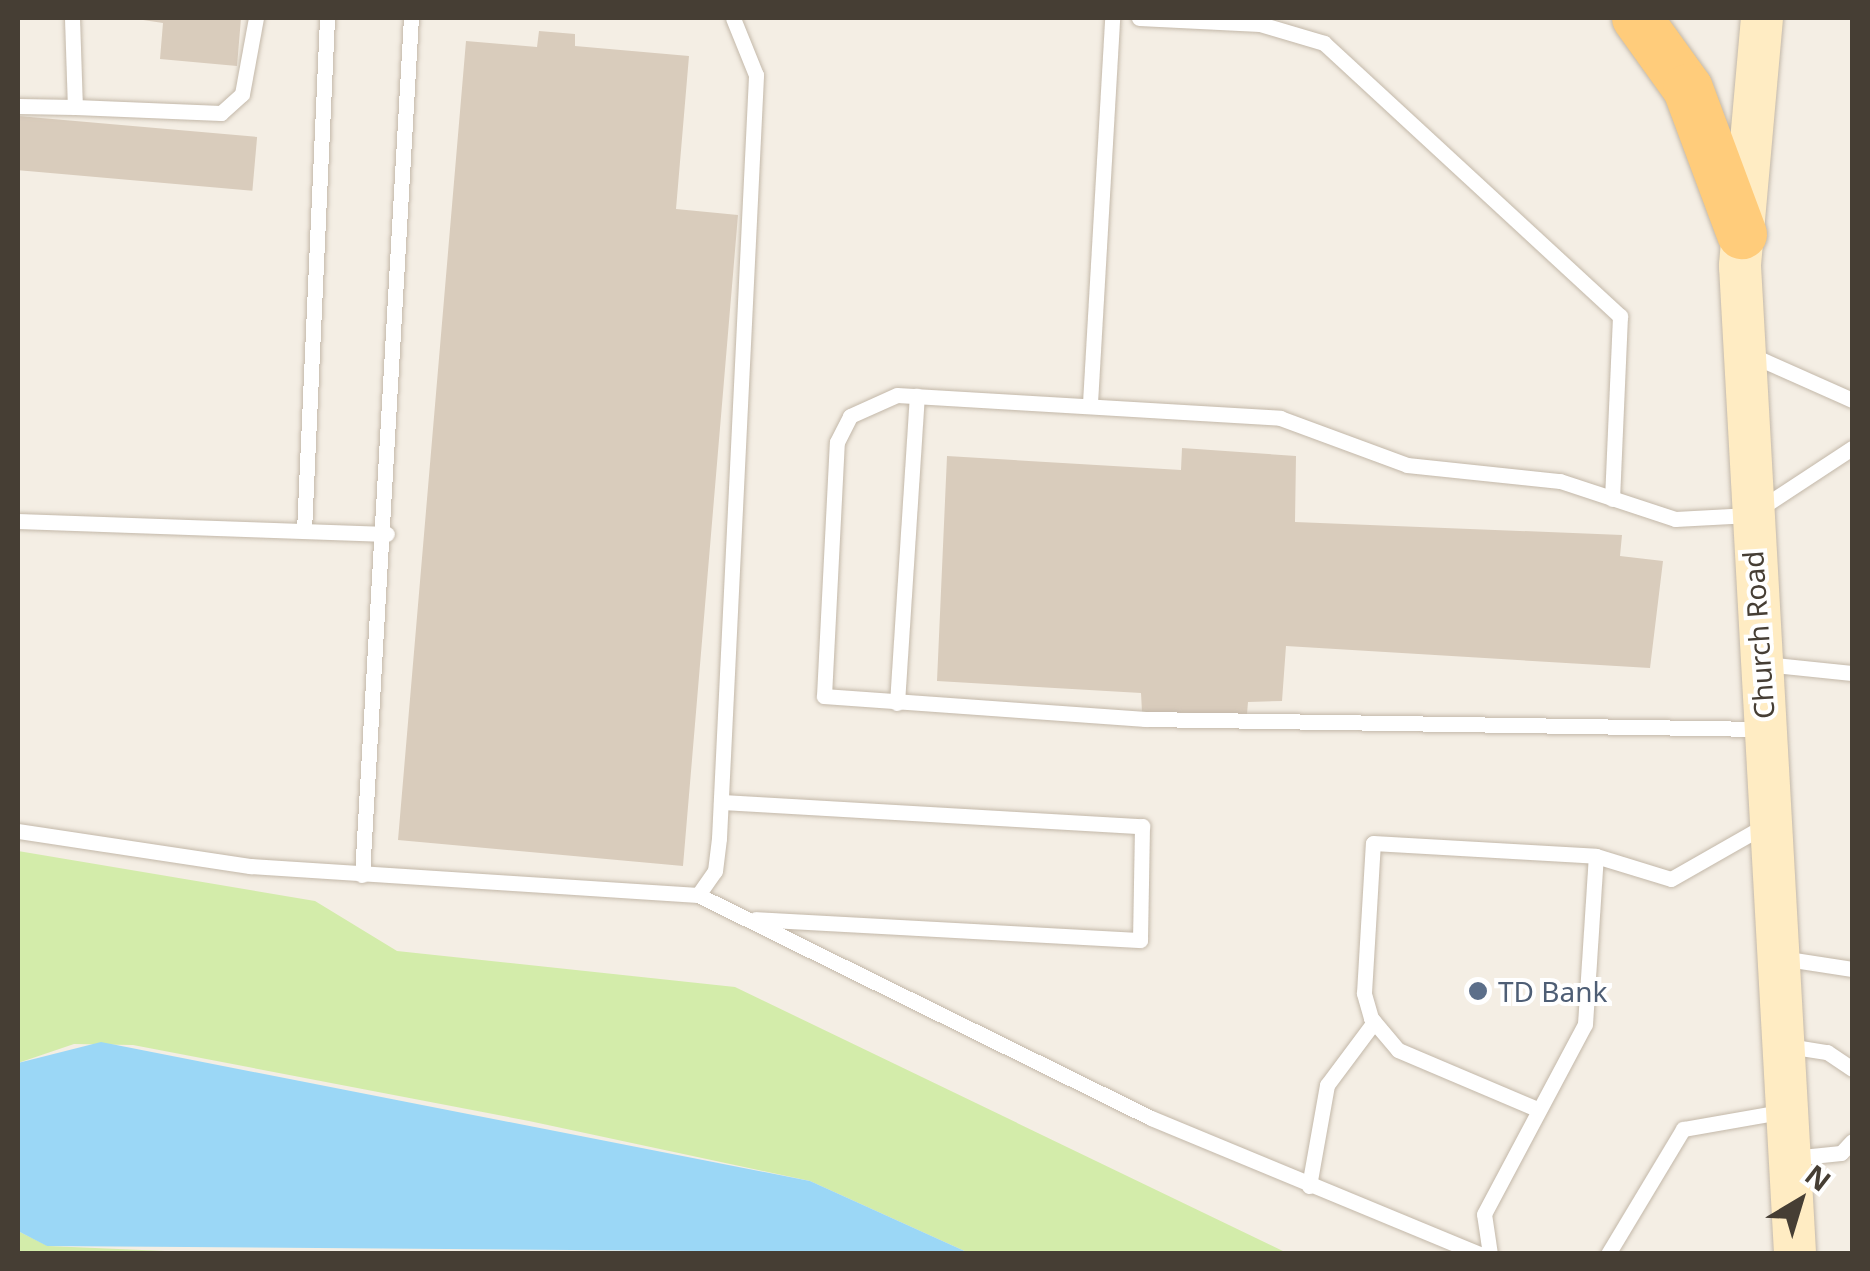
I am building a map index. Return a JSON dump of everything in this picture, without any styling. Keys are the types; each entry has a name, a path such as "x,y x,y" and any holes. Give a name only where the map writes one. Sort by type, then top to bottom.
{"highway":[{"path":"1637,18 1688,89 1742,234"}],"main road":[{"name":"Church Road","path":"1762,18 1742,234 1743,352 1795,1254"}],"lane":[{"path":"72,18 76,107"},
{"path":"18,106 221,113 242,94 256,18"},
{"path":"304,531 327,18"},
{"path":"362,874 387,534 411,18"},
{"path":"698,895 715,871 721,802 756,76 733,18"},
{"path":"1090,402 1112,18"},
{"path":"1139,18 1260,24 1324,44 1620,316 1612,499"},
{"path":"1743,352 1852,400"},
{"path":"897,703 918,396"},
{"path":"1765,729 1144,719 836,699 818,686 836,442 872,400 918,396 1090,402 1280,418 1407,464 1560,481 1675,519 1750,515 1852,448"},
{"path":"18,522 387,534"},
{"path":"1760,664 1852,673"},
{"path":"721,802 1142,826 1140,940 756,920"},
{"path":"1537,1109 1398,1050 1374,1022 1364,993 1373,844 1596,856 1671,879 1768,824"},
{"path":"18,830 362,874 698,895 756,920 1151,1118 1480,1254"},
{"path":"1490,1254 1484,1214 1585,1024 1596,856"},
{"path":"1777,957 1852,969"},
{"path":"1308,1186 1327,1085 1374,1022"},
{"path":"1784,1046 1827,1052 1852,1070"},
{"path":"1608,1254 1683,1129 1789,1111"},
{"path":"1791,1158 1841,1153 1852,1141"}],"green space":[{"path":"18,851 315,901 397,951 735,987 1287,1253 969,1253 810,1181 529,1121 133,1045 74,1044 18,1063"},
{"path":"18,1231 48,1246 212,1253 18,1253"}],"water":[{"path":"101,1042 810,1181 969,1253 47,1246 18,1231 18,1063"}],"building":[{"path":"130,18 241,18 237,66 160,59 163,23"},
{"path":"539,31 575,34 575,46 689,56 676,209 738,215 683,866 398,840 466,41 537,47"},
{"path":"18,116 257,137 252,191 18,170"},
{"path":"1182,448 1296,456 1295,522 1622,535 1620,556 1663,561 1650,668 1286,646 1282,701 1248,702 1247,714 1142,712 1141,693 937,681 947,456 1181,470"}],"place":[{"name":"TD Bank","path":"1478,991"}]}
